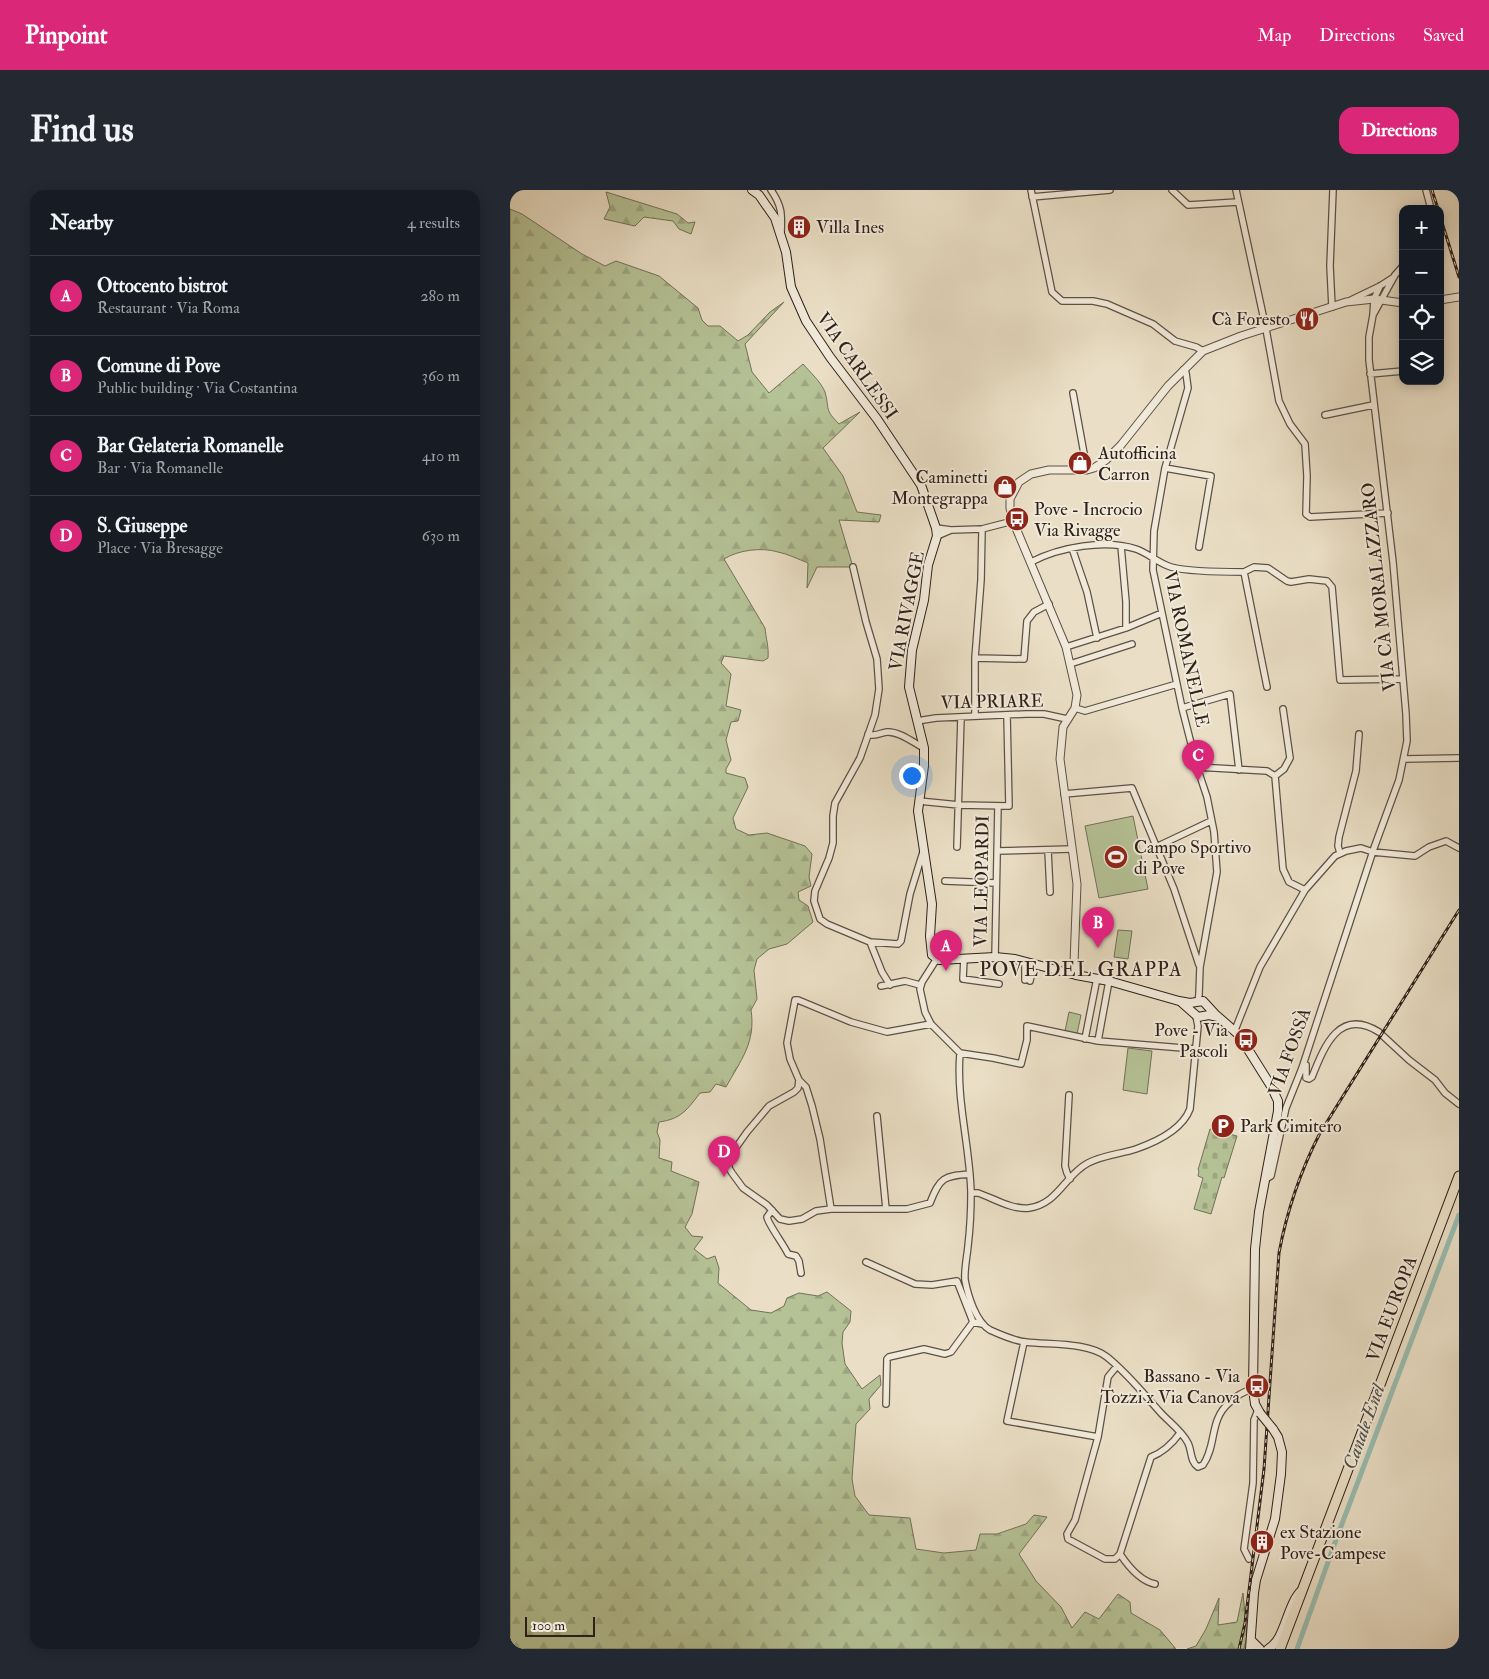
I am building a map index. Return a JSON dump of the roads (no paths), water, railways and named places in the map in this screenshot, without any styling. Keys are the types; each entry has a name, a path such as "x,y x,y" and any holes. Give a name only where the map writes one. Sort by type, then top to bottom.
{"main road":[{"name":"VIA CARLESSI","path":"752,190 759,195 775,218 786,252 791,287 806,321 914,474"},
{"name":"VIA RIVAGGE","path":"914,474 926,496 937,536 928,565 924,600 912,650 909,688 924,748 924,766 918,811 932,904 930,936 932,955 936,960"},
{"path":"936,960 995,957 1025,961 1076,975 1109,980 1179,1001 1201,1001 1233,1028 1278,1100 1278,1111 1266,1179"},
{"path":"1179,1001 1199,1015 1219,1018"},
{"path":"1199,1015 1208,1011 1201,1001"},
{"path":"1199,1015 1193,1007 1201,1001"},
{"name":"VIA EUROPA","path":"1280,1649 1459,1176"},
{"name":"VIA FOSSÀ","path":"1259,1412 1255,1404 1253,1389 1255,1249 1266,1179"},
{"path":"1259,1412 1278,1437 1282,1452 1275,1519 1256,1580 1254,1593 1251,1645 1260,1649"},
{"path":"1268,1649 1273,1646 1279,1636 1294,1598 1305,1587"}],"street":[{"path":"771,190 782,211 781,237"},
{"path":"1110,190 1032,193 1052,292 1062,301 1093,301 1108,304 1153,324 1175,341 1203,351"},
{"path":"1172,190 1188,205 1238,202"},
{"path":"1236,190 1266,329 1279,401 1290,424 1305,444 1307,476 1306,514 1310,517 1388,513"},
{"path":"1332,307 1330,266 1333,190"},
{"path":"1426,190 1430,205"},
{"path":"1076,975 1074,951 1078,884 1060,759 1061,735 1067,719 1075,708 1077,695 1066,647 1013,521 1010,499 1015,488 1025,477 1031,474 1049,470 1087,470 1106,460 1121,445 1183,370 1203,351 1241,336 1346,302 1380,286 1399,271"},
{"name":"VIA CÀ MORALAZZARO","path":"1374,315 1395,276"},
{"path":"1374,299 1380,286"},
{"path":"1444,299 1459,297"},
{"path":"1346,302 1374,299 1399,302"},
{"name":"VIA CÀ MORALAZZARO","path":"1373,852 1398,780 1407,741 1388,513 1370,374 1369,337 1374,315 1374,299"},
{"name":"VIA ROMANELLE","path":"1183,370 1186,373 1188,388 1165,468 1154,531 1153,570 1196,767 1207,797 1217,872 1200,966 1201,1001"},
{"path":"1370,374 1399,371"},
{"path":"1073,393 1087,470"},
{"path":"1324,415 1341,413 1373,404"},
{"path":"1165,468 1211,476 1199,547"},
{"name":"VIA RIVAGGE","path":"936,528 951,530 982,529 1013,521"},
{"path":"975,716 975,658 982,529"},
{"name":"VIA RIVAGGE","path":"937,536 951,530"},
{"path":"1031,562 1072,548 1096,545 1121,546 1137,549 1170,566 1219,572 1244,572 1254,567 1268,568 1287,581 1309,579 1327,581 1332,587 1340,680 1403,679"},
{"path":"1121,546 1126,602 1126,628"},
{"path":"1072,548 1088,592 1097,638"},
{"path":"852,566 878,668 879,689 875,715 855,769 835,803 833,843 829,858 815,891 814,901 820,919 870,942 898,944 901,941 910,894 923,852"},
{"path":"1244,572 1267,687"},
{"path":"975,658 1024,659 1027,621 1034,612 1049,604"},
{"path":"1066,647 1126,628 1162,613"},
{"path":"1070,664 1132,644"},
{"path":"1075,708 1085,710 1177,684"},
{"path":"1182,708 1230,694 1239,770"},
{"path":"1275,776 1284,769 1290,758 1283,709"},
{"name":"VIA PRIARE","path":"917,721 936,718 1044,714 1067,719"},
{"name":"VIA LEOPARDI","path":"995,957 998,806 1009,806 1007,715"},
{"path":"957,846 961,717"},
{"path":"868,734 874,736 888,732 894,733 924,748"},
{"path":"1340,853 1338,846 1339,838 1356,771 1359,734"},
{"path":"1404,759 1459,758"},
{"path":"1196,767 1267,771 1275,776"},
{"path":"1275,776 1283,869 1288,882 1305,890"},
{"path":"1064,794 1132,788 1174,889 1200,966"},
{"path":"919,801 998,806"},
{"path":"1156,847 1211,821"},
{"path":"1233,1028 1241,1016 1260,967 1305,890 1335,856 1361,848 1373,852 1415,856 1429,846 1446,841 1459,848"},
{"path":"997,851 1072,849"},
{"path":"1048,850 1050,892"},
{"name":"VIA FOSSÀ","path":"1266,1179 1271,1176 1286,1108 1302,1068 1373,852"},
{"path":"945,881 996,883"},
{"path":"870,942 882,972 890,985"},
{"path":"1063,971 1074,951"},
{"path":"964,958 963,979 999,984"},
{"path":"936,960 920,985 922,1003 931,1024 960,1054 1021,1064 1027,1040 1028,1026 1108,1043 1195,1049"},
{"path":"1025,961 1028,980 1034,963"},
{"path":"1085,1039 1097,978"},
{"path":"1098,1041 1109,980"},
{"path":"881,986 905,981 920,985"},
{"path":"831,1209 820,1139 812,1106 806,1087 799,1080 790,1059 787,1042 795,1000 851,1022 887,1032 931,1024"},
{"path":"1090,1014 1102,1016"},
{"path":"971,1193 978,1193 1014,1206 1028,1208 1051,1199 1088,1163 1137,1148 1168,1134 1186,1119 1190,1109 1199,1015"},
{"path":"1312,1038 1312,1045 1305,1069 1306,1078 1312,1077 1324,1048 1333,1034 1347,1025 1360,1025 1371,1027 1381,1034 1409,1060 1435,1080 1450,1099 1459,1104"},
{"path":"960,1054 959,1081 962,1119 968,1148 971,1193 971,1226 965,1278 968,1293 982,1324"},
{"path":"799,1080 798,1088 794,1092 774,1102 765,1110 740,1142 729,1162 730,1170 743,1188 772,1210 780,1219 802,1219 816,1211 831,1209 907,1209 930,1203 939,1183 949,1176 970,1174"},
{"path":"1069,1095 1065,1166 1070,1179"},
{"path":"877,1116 886,1209"},
{"path":"772,1210 767,1217 768,1222 778,1235 788,1254 796,1256 801,1273"},
{"path":"866,1262 915,1284 932,1285 957,1281 973,1322"},
{"path":"973,1322 982,1324 998,1334 1024,1342 1065,1345 1095,1350 1106,1356 1180,1433 1188,1443 1194,1464 1198,1467 1201,1466 1208,1456 1217,1418 1223,1409 1242,1392 1253,1389"},
{"path":"886,1404 887,1360 889,1357 924,1349 945,1354 951,1352 973,1322"},
{"path":"1024,1342 1007,1421 1098,1438"},
{"path":"1117,1366 1108,1377 1098,1438 1075,1520 1066,1537 1105,1559 1114,1559 1120,1554 1151,1457 1160,1454 1180,1433"},
{"path":"1249,1559 1244,1549 1245,1534 1253,1483 1254,1420 1259,1412"},
{"path":"1120,1554 1130,1568 1149,1582 1155,1584"}],"waterway":[{"name":"Canale Enel","path":"1297,1649 1337,1537 1459,1215"}],"railway":[{"path":"1432,190 1437,205"},
{"path":"1444,229 1459,277"},
{"path":"1239,1649 1245,1623 1264,1469 1279,1253 1290,1206 1306,1162 1320,1133 1459,910"}],"place":[{"name":"Villa Ines","path":"799,227"},
{"name":"Cà Foresto","path":"1307,319"},
{"name":"Autofficina Carron","path":"1080,463"},
{"name":"Caminetti Montegrappa","path":"1005,487"},
{"name":"Pove - Incrocio Via Rivagge","path":"1017,519"},
{"name":"Bar Gelateria Romanelle","path":"1198,781"},
{"name":"Campo Sportivo di Pove","path":"1116,857"},
{"name":"Comune di Pove","path":"1098,948"},
{"name":"Ottocento bistrot","path":"946,971"},
{"name":"Pove - Via Pascoli","path":"1246,1040"},
{"name":"Park Cimitero","path":"1223,1126"},
{"name":"S. Giuseppe","path":"724,1177"},
{"name":"Bassano - Via Tozzi x Via Canova","path":"1257,1386"},
{"name":"ex Stazione Pove-Campese","path":"1262,1542"}],"district":[{"name":"POVE DEL GRAPPA","path":"1081,969"}]}
